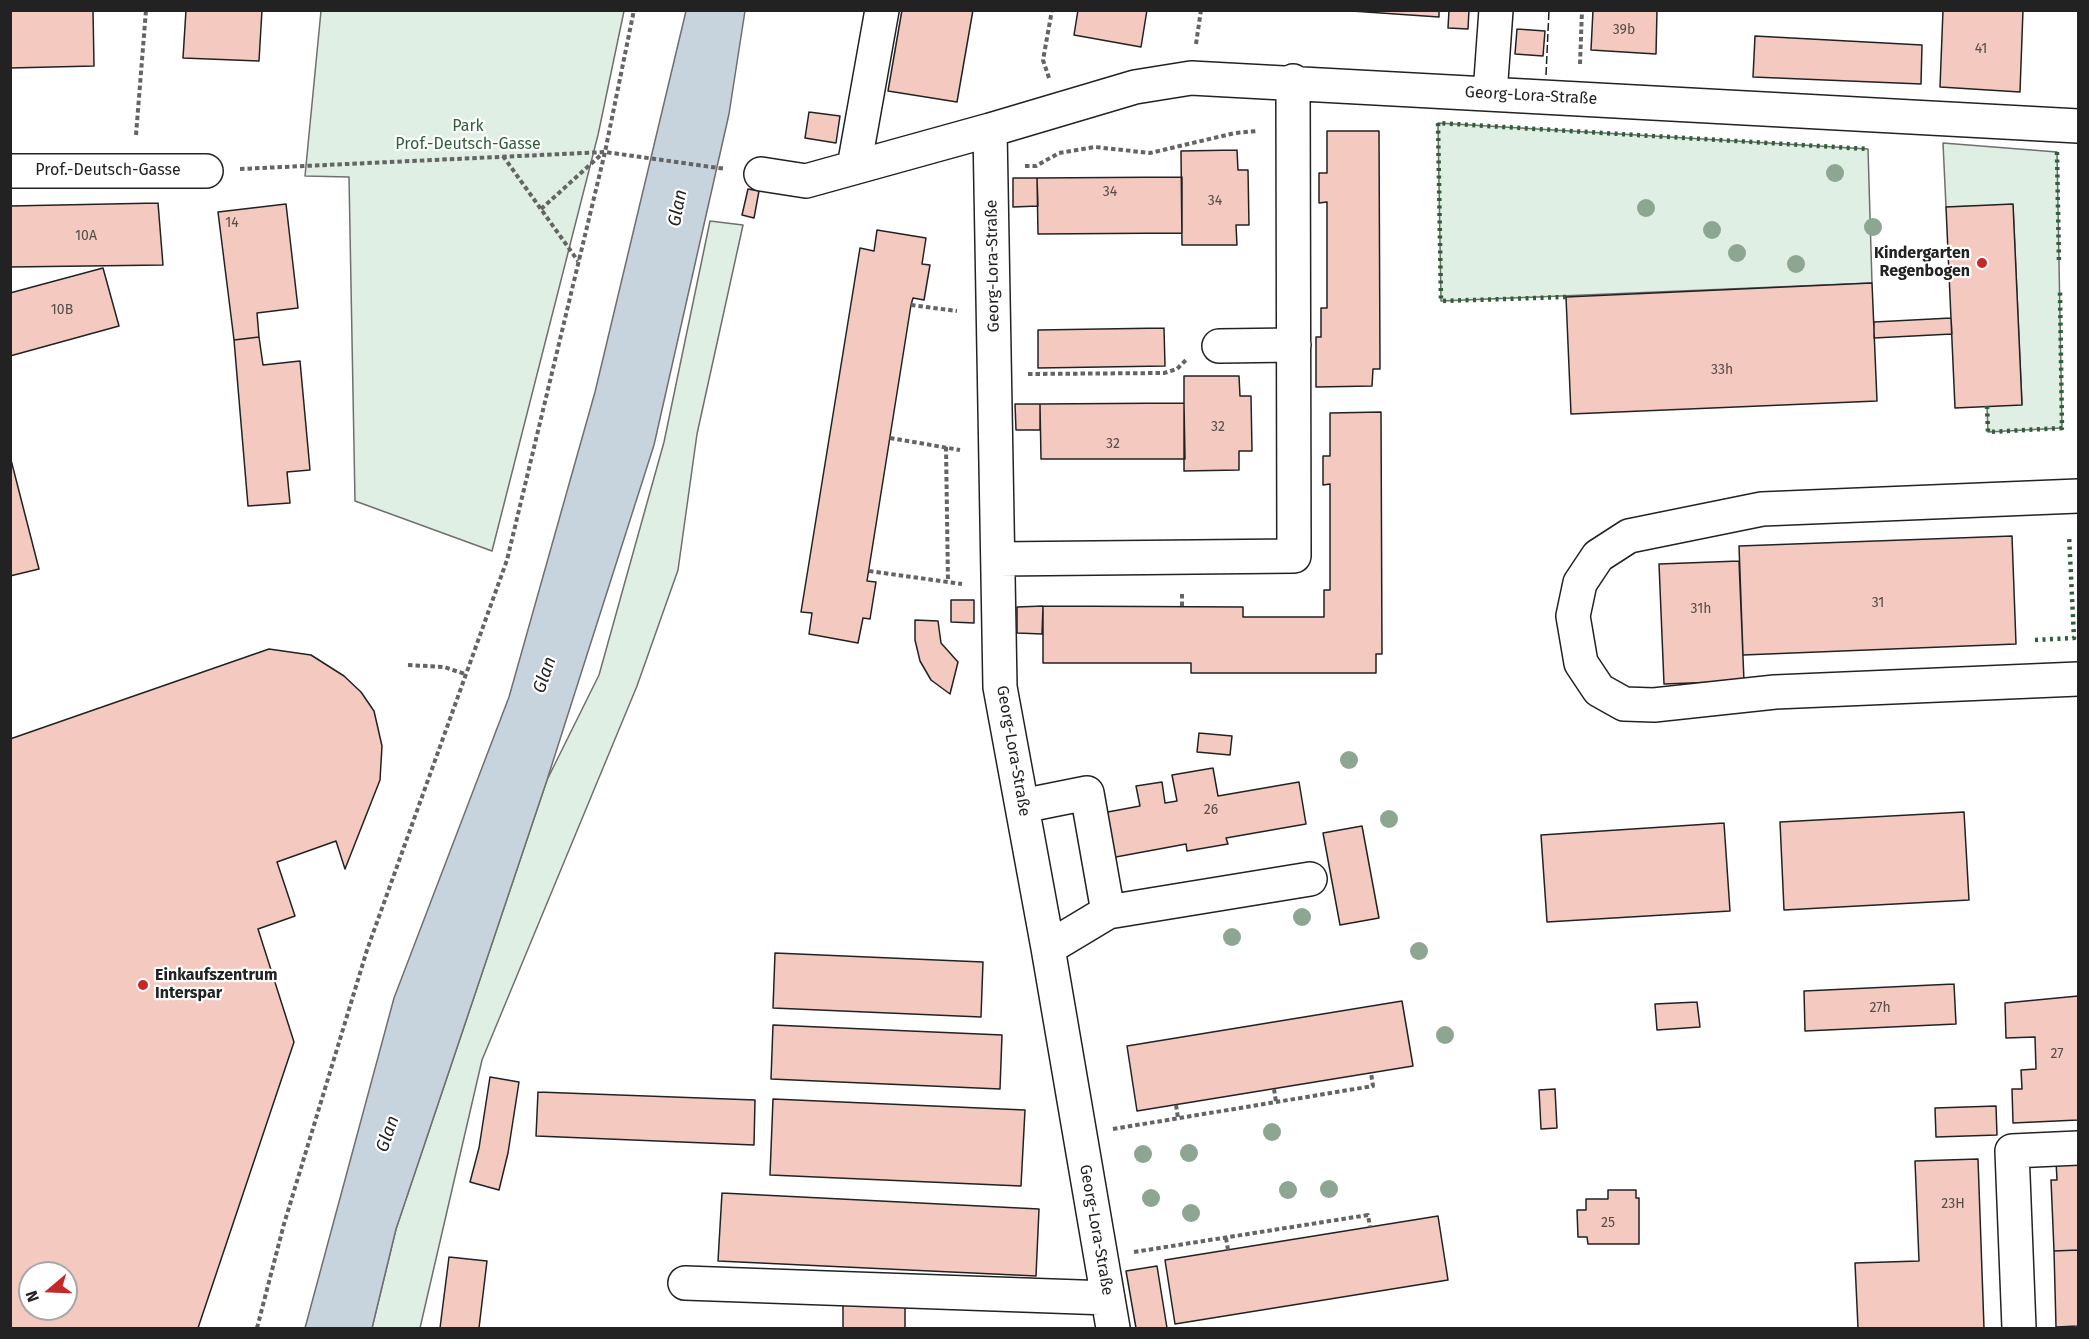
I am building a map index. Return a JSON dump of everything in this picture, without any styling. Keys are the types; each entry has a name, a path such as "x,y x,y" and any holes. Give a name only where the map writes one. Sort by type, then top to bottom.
{"street":[{"path":"854,167 882,10"},
{"path":"1490,94 1496,10"},
{"name":"Georg-Lora-Straße","path":"761,174 806,181 1162,81 1191,78 1293,81 2079,126"},
{"path":"999,574 1294,556 1293,81"},
{"name":"Georg-Lora-Straße","path":"990,130 1000,687 1048,948 1110,1313"},
{"name":"Prof.-Deutsch-Gasse","path":"10,171 206,171"},
{"path":"1219,346 1294,345"},
{"path":"2079,496 1762,508 1629,536 1598,556 1580,583 1573,616 1581,663 1599,690 1624,704 1654,705 1775,692 2079,679"},
{"path":"1022,806 1087,793 1108,912"},
{"path":"1048,948 1108,912 1310,879"},
{"path":"2019,1329 2012,1151 2079,1148"},
{"path":"685,1284 1110,1313"}],"path":[{"path":"134,171 146,10"},
{"path":"257,1329 284,1224 367,950 507,560 605,152 634,10"},
{"path":"1052,10 1043,60 1060,110"},
{"path":"1578,99 1582,10"},
{"path":"991,166 1036,165 1059,153 1095,147 1150,153 1234,133 1293,128"},
{"path":"541,209 605,152"},
{"path":"206,171 605,152 761,174"},
{"path":"503,156 578,261"},
{"path":"912,305 961,312 961,301"},
{"path":"995,375 1164,373 1177,369 1203,350 1219,346"},
{"path":"890,438 962,450 962,439"},
{"path":"946,447 948,582"},
{"path":"869,571 948,582 999,574"},
{"path":"408,664 444,667 465,674"},
{"path":"1080,1134 1373,1086 1371,1073"},
{"path":"1274,1089 1276,1102"},
{"path":"1176,1105 1178,1118"},
{"path":"1101,1257 1368,1215 1370,1227"},
{"path":"1226,1238 1228,1250"}],"green space":[{"name":"Park Prof.-Deutsch-Gasse","path":"321,11 624,11 598,135 492,551 355,501 349,177 305,176"},
{"path":"1438,123 1868,149 1872,283 1441,301"},
{"path":"1943,143 2057,152 2062,428 1988,432 1987,406 2022,404 2013,205 1946,207"},
{"path":"710,221 743,225 697,434 678,570 637,686 482,1060 420,1328 372,1328 396,1229 547,780 599,675 664,442"}],"water":[{"name":"Glan","path":"686,11 745,11 729,114 654,445 547,780 396,1229 372,1328 305,1328 394,998 509,697 595,392"}],"building":[{"path":"10,10 93,10 94,66 10,68"},
{"path":"186,10 262,10 259,61 183,58"},
{"path":"902,10 973,10 957,102 888,91"},
{"path":"1078,10 1147,10 1141,47 1074,35"},
{"path":"1337,10 1439,10 1439,17"},
{"path":"1449,10 1469,10 1468,29 1448,28"},
{"path":"1593,10 1657,10 1656,54 1591,50"},
{"path":"1943,10 2023,10 2020,92 1940,87"},
{"path":"1517,29 1545,31 1543,56 1515,54"},
{"path":"1755,36 1922,45 1921,84 1753,77"},
{"path":"809,112 840,116 836,143 805,138"},
{"path":"1327,131 1379,131 1380,369 1373,369 1372,386 1316,387 1316,337 1321,337 1321,308 1327,308 1327,202 1319,203 1319,173 1327,173"},
{"path":"1237,150 1238,170 1248,170 1249,225 1236,225 1237,245 1182,245 1181,151"},
{"path":"1182,177 1182,233 1038,234 1037,178"},
{"path":"1013,178 1037,178 1038,206 1013,207"},
{"path":"748,189 759,191 754,218 742,215"},
{"path":"158,203 163,265 10,267 10,206"},
{"path":"286,204 298,308 257,313 259,337 234,340 218,212"},
{"name":"Kindergarten Regenbogen","path":"2013,204 2022,405 1955,408 1946,207"},
{"path":"877,230 926,238 922,264 930,265 924,300 913,298 911,305 867,581 876,582 870,619 863,618 858,643 809,634 812,613 801,612 860,248 874,251"},
{"path":"103,268 119,326 10,356 10,293"},
{"path":"1872,283 1877,401 1571,414 1566,297"},
{"path":"1951,318 1952,334 1874,338 1874,322"},
{"path":"1164,328 1165,366 1038,368 1038,330"},
{"path":"259,337 263,365 300,361 310,470 287,472 290,503 248,506 234,340"},
{"path":"1184,376 1239,376 1240,396 1251,396 1252,451 1239,451 1239,470 1184,471"},
{"path":"1184,403 1185,459 1041,459 1040,404"},
{"path":"1015,404 1040,404 1040,430 1016,430"},
{"path":"1381,412 1382,654 1376,654 1376,673 1191,673 1191,663 1043,663 1043,606 1243,607 1243,617 1324,617 1324,590 1330,590 1330,484 1323,485 1323,456 1330,456 1330,413"},
{"path":"10,456 39,569 10,576"},
{"path":"2012,536 2016,644 1743,655 1739,546"},
{"path":"1739,561 1744,681 1664,684 1659,564"},
{"path":"951,600 974,600 974,623 951,622"},
{"path":"1043,606 1042,634 1017,633 1017,607"},
{"path":"915,620 938,621 941,643 958,662 950,694 931,680 920,661 915,640"},
{"name":"Einkaufszentrum Interspar","path":"269,649 311,655 344,676 361,692 374,711 382,746 380,780 345,869 336,841 277,862 295,916 258,929 294,1042 198,1328 10,1328 10,739"},
{"path":"1199,733 1232,736 1230,755 1197,752"},
{"path":"1213,768 1218,796 1299,782 1306,824 1226,838 1228,844 1187,851 1186,844 1105,859 1097,814 1140,806 1136,786 1162,782 1165,803 1177,801 1172,775"},
{"path":"1964,812 1969,900 1784,910 1780,822"},
{"path":"1724,823 1730,911 1547,922 1541,835"},
{"path":"1362,826 1379,918 1340,925 1323,833"},
{"path":"775,953 983,962 981,1017 773,1008"},
{"path":"1954,984 1956,1024 1805,1031 1804,991"},
{"path":"2078,996 2078,1120 2013,1123 2012,1089 2022,1089 2021,1070 2036,1069 2035,1037 2006,1038 2005,1003"},
{"path":"1402,1001 1413,1066 1137,1111 1127,1046"},
{"path":"1697,1002 1700,1027 1657,1030 1655,1004"},
{"path":"773,1025 1002,1035 1000,1089 771,1079"},
{"path":"490,1077 519,1082 508,1153 499,1190 470,1182 479,1148"},
{"path":"1555,1089 1557,1128 1541,1129 1539,1090"},
{"path":"538,1092 755,1100 754,1145 536,1136"},
{"path":"773,1099 1025,1110 1021,1186 770,1175"},
{"path":"1996,1106 1997,1135 1936,1137 1935,1108"},
{"path":"1978,1159 1984,1328 1858,1328 1855,1263 1919,1261 1915,1161"},
{"path":"2056,1161 2078,1161 2078,1250 2054,1251 2051,1180 2057,1180"},
{"path":"1608,1190 1636,1190 1636,1198 1639,1198 1639,1244 1588,1244 1587,1237 1578,1237 1577,1210 1586,1210 1586,1199 1608,1199"},
{"path":"722,1193 1039,1209 1036,1276 718,1261"},
{"path":"1438,1216 1448,1280 1175,1324 1165,1260"},
{"path":"2078,1250 2078,1326 2056,1327 2054,1251"},
{"path":"449,1257 487,1261 479,1328 440,1328"},
{"path":"1157,1266 1167,1328 1136,1328 1126,1271"},
{"path":"843,1304 905,1306 905,1328 843,1328"}],"hedge":[{"path":"1566,297 1441,301 1438,123 1868,149"},
{"path":"2057,152 2059,264"},
{"path":"1987,406 1988,432 2062,428 2060,292"},
{"path":"2035,640 2074,638 2069,535"}],"fence":[{"path":"1546,75 1549,10"}],"place":[{"name":"Kindergarten Regenbogen","path":"1982,263"},
{"name":"Einkaufszentrum Interspar","path":"143,985"}]}
